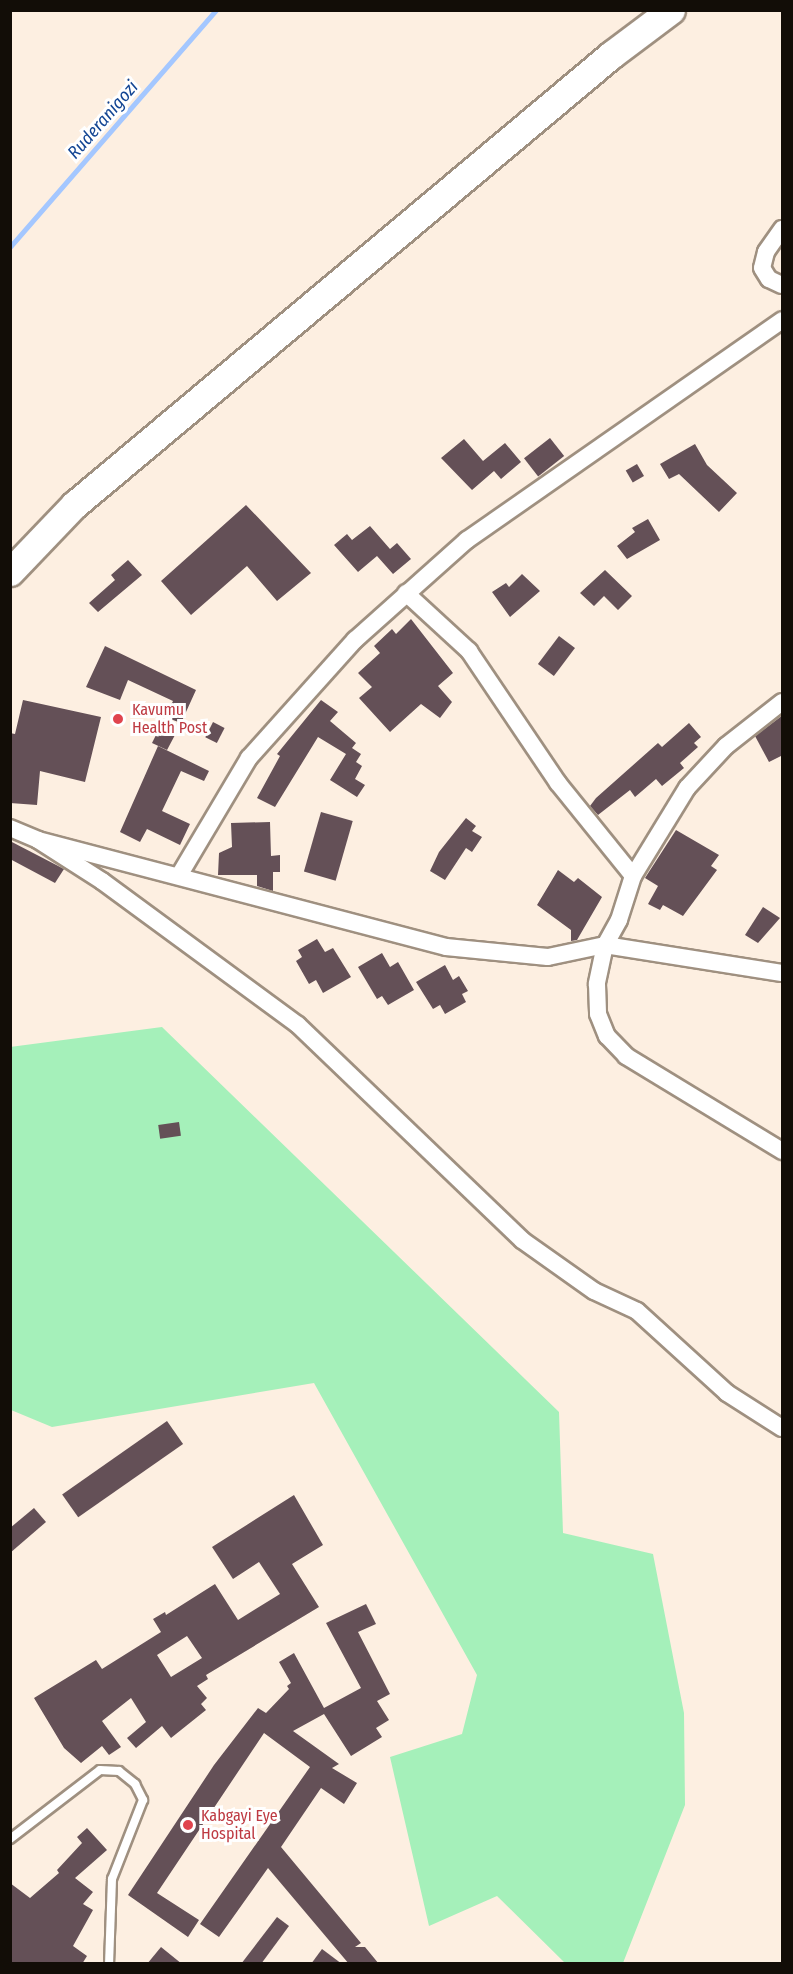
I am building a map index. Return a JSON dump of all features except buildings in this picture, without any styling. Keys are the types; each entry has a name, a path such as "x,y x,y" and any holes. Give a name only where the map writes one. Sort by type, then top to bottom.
{"highway":[{"path":"10,572 74,505 611,55 671,10"}],"street":[{"path":"783,229 766,252 762,268 770,279 783,285"},
{"path":"180,874 249,758 322,675 406,593 467,540 783,320"},
{"path":"406,593 469,651 558,783 633,876"},
{"path":"783,702 726,746 687,788 633,876 620,920 605,945 597,984 598,1014 607,1036 626,1056 783,1150"},
{"path":"10,828 38,840 102,881 298,1025 522,1240 594,1291 637,1311 727,1393 783,1428"},
{"path":"38,840 180,874 446,947 548,957 605,945 779,969"}],"lane":[{"path":"10,1839 100,1770 119,1771 135,1784 143,1800 112,1879 109,1964"}],"green space":[{"path":"162,1027 559,1412 563,1533 653,1554 684,1713 685,1805 623,1963 565,1963 497,1896 429,1926 390,1757 462,1734 477,1675 314,1383 52,1427 11,1410 10,1047"}],"waterway":[{"name":"Ruderanigozi","path":"10,247 216,10"}],"place":[{"name":"Kavumu Health Post","path":"118,719"},
{"name":"Kabgayi Eye Hospital","path":"188,1825"}]}
